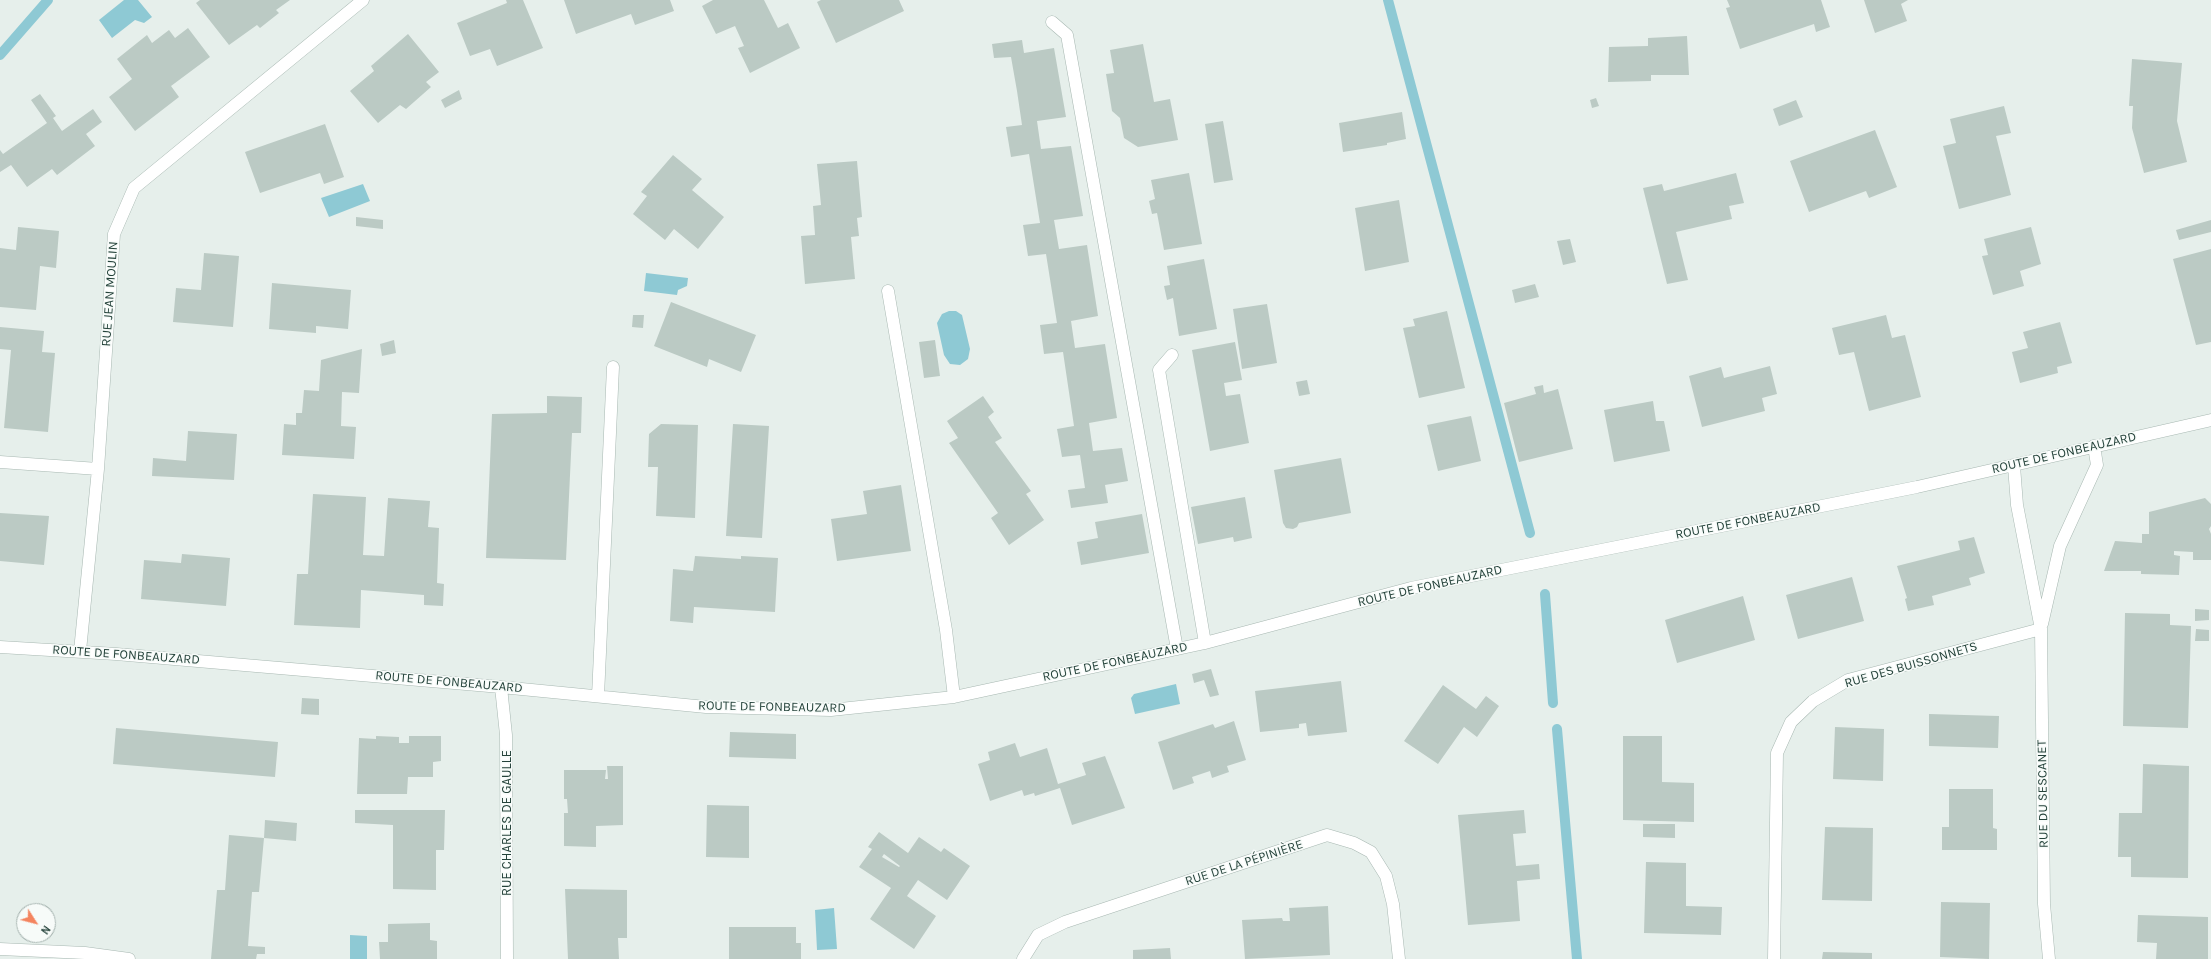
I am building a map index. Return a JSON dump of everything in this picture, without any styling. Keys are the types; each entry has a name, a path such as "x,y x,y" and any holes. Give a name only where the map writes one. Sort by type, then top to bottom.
{"street":[{"name":"RUE JEAN MOULIN","path":"80,651 98,469 114,234 134,188 364,0"},
{"path":"1052,22 1067,35 1177,649"},
{"path":"888,291 946,630 954,697"},
{"path":"1172,355 1159,370 1205,643"},
{"path":"598,696 613,367"},
{"name":"ROUTE DE FONBEAUZARD","path":"0,647 80,651 501,687 706,707 831,710 954,697 1205,643 1411,588 2014,466 2094,446 2211,420"},
{"name":"RUE DU SESCANET","path":"2041,629 2060,546 2097,465 2094,446"},
{"path":"0,462 98,469"},
{"name":"RUE DU SESCANET","path":"2014,466 2018,505 2041,629 2044,904 2049,959"},
{"name":"RUE DES BUISSONNETS","path":"1774,959 1777,753 1791,722 1813,701 1848,680 2041,629"},
{"name":"RUE CHARLES DE GAULLE","path":"501,687 506,736 507,959"},
{"name":"RUE DE LA PÉPINIÈRE","path":"1023,959 1038,935 1065,922 1327,835 1354,842 1371,852 1386,876 1392,904 1399,959"},
{"path":"0,949 85,953 130,959"}],"water":[{"path":"124,0 138,0 152,17 144,23 135,20 112,38 99,20"},
{"path":"363,184 370,201 329,217 321,198"},
{"path":"646,273 688,278 687,286 678,290 677,295 644,291"},
{"path":"949,311 956,311 962,315 970,349 968,359 960,365 950,364 944,355 937,323 942,314"},
{"path":"1176,684 1180,704 1135,714 1131,698 1134,694"},
{"path":"834,908 837,949 817,950 815,910"},
{"path":"350,935 367,936 367,959 350,959"}],"building":[{"path":"200,0 290,0 276,10 279,13 260,28 257,25 229,45 196,3"},
{"path":"506,0 523,0 543,48 497,66 490,49 470,56 457,23 507,3"},
{"path":"564,0 670,0 674,11 635,25 631,14 576,34"},
{"path":"713,0 764,0 778,28 788,23 800,48 750,73 738,48 744,46 735,26 716,34 702,6"},
{"path":"821,0 899,0 904,11 836,43 817,2"},
{"path":"1727,0 1821,0 1830,27 1816,32 1814,24 1740,49 1726,8 1730,7"},
{"path":"1864,0 1908,0 1901,4 1907,21 1875,33"},
{"path":"188,28 210,57 171,86 179,97 135,131 109,97 132,79 117,59 147,35 152,43 169,30 175,38"},
{"path":"408,34 439,72 426,82 431,87 406,109 400,105 378,123 350,91 374,71 371,66"},
{"path":"1687,36 1689,75 1651,75 1651,81 1608,82 1609,47 1648,46 1648,38"},
{"path":"1022,40 1024,53 1054,48 1066,117 1037,121 1041,149 1071,146 1083,216 1054,220 1059,249 1087,245 1098,316 1071,321 1075,348 1105,344 1117,418 1089,423 1093,451 1122,448 1128,481 1105,485 1108,503 1071,508 1068,490 1085,488 1080,455 1062,457 1057,429 1074,426 1063,352 1044,354 1040,325 1057,323 1046,254 1028,256 1023,225 1040,223 1029,154 1011,157 1006,127 1022,125 1017,91 1011,57 994,58 992,44"},
{"path":"1143,44 1154,102 1170,99 1178,140 1138,147 1124,138 1120,118 1112,111 1106,74 1114,73 1110,50"},
{"path":"2132,59 2182,63 2177,121 2187,162 2144,173 2132,128 2133,106 2129,106"},
{"path":"459,90 462,99 445,108 441,100"},
{"path":"40,94 56,116 53,118 62,131 93,109 102,122 86,134 95,146 57,175 52,169 27,187 11,165 0,172 0,150 3,154 47,123 31,100"},
{"path":"1596,98 1599,106 1592,108 1590,100"},
{"path":"1796,100 1803,117 1779,126 1773,109"},
{"path":"2004,106 2011,133 1996,136 2011,195 1959,209 1943,146 1956,143 1950,119"},
{"path":"1402,112 1406,139 1387,143 1387,145 1343,152 1339,123"},
{"path":"1223,121 1233,180 1214,183 1205,124"},
{"path":"325,124 344,177 324,184 320,173 260,193 245,152"},
{"path":"1875,130 1897,187 1869,198 1866,191 1809,212 1790,161"},
{"path":"673,155 702,179 692,190 724,217 698,249 674,229 665,240 633,214 647,196 641,192"},
{"path":"857,161 862,217 857,218 859,236 851,237 855,279 805,284 801,236 815,235 813,206 821,205 817,164"},
{"path":"1189,173 1202,244 1164,250 1157,213 1152,214 1149,201 1155,199 1151,180"},
{"path":"1736,173 1744,203 1729,206 1732,219 1676,232 1688,280 1667,284 1643,188 1662,184 1664,191"},
{"path":"1399,200 1409,262 1365,271 1355,208"},
{"path":"356,217 383,220 383,229 356,226"},
{"path":"2211,220 2211,232 2179,240 2176,230"},
{"path":"18,227 59,231 56,268 40,266 36,310 0,307 0,248 16,250"},
{"path":"2031,227 2041,264 2020,271 2024,286 1993,295 1982,256 1988,255 1984,239"},
{"path":"1570,239 1576,262 1563,265 1557,241"},
{"path":"2211,249 2211,342 2196,345 2173,259"},
{"path":"204,253 239,256 233,327 173,322 176,288 201,290"},
{"path":"1204,259 1217,329 1179,336 1173,298 1167,300 1164,286 1170,285 1167,266"},
{"path":"272,283 351,290 348,329 316,326 316,333 269,329"},
{"path":"1535,284 1539,297 1515,303 1512,290"},
{"path":"671,302 756,335 741,372 709,359 707,367 654,346"},
{"path":"1267,304 1277,363 1242,369 1233,309"},
{"path":"1447,311 1465,388 1419,398 1403,328 1415,326 1413,319"},
{"path":"633,315 644,315 643,328 632,327"},
{"path":"1886,315 1892,338 1905,335 1921,397 1869,411 1854,352 1839,355 1832,328"},
{"path":"2060,322 2072,363 2057,367 2058,373 2020,383 2012,352 2028,348 2023,332"},
{"path":"0,327 44,331 42,352 55,353 48,432 4,428 11,350 0,349"},
{"path":"394,340 396,353 382,356 380,344"},
{"path":"935,340 940,376 924,378 919,342"},
{"path":"1235,342 1242,380 1224,383 1226,396 1240,394 1249,443 1210,451 1192,350"},
{"path":"362,349 359,393 342,392 341,426 356,427 354,459 282,455 284,424 296,425 296,413 302,413 304,390 319,391 321,360"},
{"path":"1770,366 1777,394 1762,398 1765,411 1702,427 1689,376 1721,367 1724,378"},
{"path":"1307,380 1310,394 1299,396 1296,382"},
{"path":"1543,385 1544,393 1558,389 1573,449 1519,462 1504,403 1536,394 1534,387"},
{"path":"547,396 582,397 581,433 572,433 566,560 486,558 492,414 547,413"},
{"path":"983,396 994,412 988,417 1002,438 995,442 1031,491 1026,494 1044,520 1009,545 991,518 998,513 949,443 958,438 947,421"},
{"path":"1653,401 1656,421 1664,421 1670,451 1614,462 1604,410"},
{"path":"1471,416 1481,461 1438,471 1427,425"},
{"path":"661,424 698,425 695,518 656,516 658,467 648,467 649,434"},
{"path":"733,424 769,426 762,538 726,536"},
{"path":"188,431 237,434 234,480 152,476 153,458 186,461"},
{"path":"1341,458 1351,513 1299,523 1297,527 1293,529 1286,528 1283,523 1274,470"},
{"path":"901,485 911,551 837,561 831,519 867,514 863,491"},
{"path":"313,494 366,497 363,555 384,556 388,498 430,501 428,527 439,528 437,583 444,584 443,606 424,605 424,595 361,590 360,628 294,625 297,574 308,574"},
{"path":"1245,497 1252,538 1234,542 1233,537 1198,544 1191,507"},
{"path":"2205,498 2211,504 2211,526 2209,529 2211,534 2211,560 2193,560 2193,552 2174,551 2174,555 2180,556 2179,575 2141,574 2141,571 2104,571 2115,541 2142,543 2142,534 2149,534 2149,512"},
{"path":"0,513 49,516 44,565 0,561"},
{"path":"1142,514 1149,553 1081,565 1077,542 1098,538 1095,522"},
{"path":"1974,537 1985,573 1969,578 1971,585 1932,596 1934,605 1908,611 1905,599 1907,598 1897,566 1960,550 1958,541"},
{"path":"182,554 230,558 226,606 141,599 144,560 181,563"},
{"path":"695,556 741,559 741,556 778,558 775,612 694,607 693,623 670,621 673,569 693,571"},
{"path":"1852,577 1864,621 1798,639 1786,595"},
{"path":"1743,596 1755,640 1677,663 1665,620"},
{"path":"2195,609 2209,610 2209,620 2195,621"},
{"path":"2125,613 2170,614 2170,625 2191,626 2188,728 2123,726"},
{"path":"2196,629 2209,630 2209,641 2195,641"},
{"path":"1211,669 1219,695 1210,697 1204,680 1194,683 1192,674"},
{"path":"1341,681 1347,732 1308,736 1306,723 1299,724 1299,728 1260,732 1255,691"},
{"path":"1443,685 1476,709 1486,696 1499,706 1477,737 1464,727 1438,764 1404,741"},
{"path":"302,698 319,699 319,715 301,714"},
{"path":"1929,714 1999,716 1998,748 1929,746"},
{"path":"1234,721 1246,760 1227,766 1229,772 1212,778 1210,771 1192,777 1194,783 1173,790 1158,742 1213,724 1215,728"},
{"path":"1835,727 1884,729 1883,781 1833,779"},
{"path":"116,728 278,742 275,777 113,764"},
{"path":"730,732 796,734 796,759 729,757"},
{"path":"376,736 399,737 399,743 409,743 409,736 441,736 441,761 433,762 433,777 408,777 407,794 357,794 359,738 376,739"},
{"path":"1623,736 1662,736 1662,782 1694,783 1694,822 1623,820"},
{"path":"1015,743 1020,757 1047,748 1058,784 1086,775 1082,763 1105,756 1125,808 1072,825 1060,788 1035,796 1034,793 1024,796 1022,790 990,801 978,764 990,760 988,752"},
{"path":"2143,764 2189,766 2188,878 2131,877 2131,857 2118,857 2119,813 2142,813"},
{"path":"607,766 623,766 623,825 596,826 596,847 564,846 564,813 568,813 567,799 564,799 564,770 606,770 605,779 608,779"},
{"path":"1949,789 1993,789 1993,828 1997,829 1997,850 1942,850 1942,827 1949,827"},
{"path":"707,805 749,806 749,858 706,857"},
{"path":"355,810 445,810 444,850 436,850 436,890 393,889 393,825 355,823"},
{"path":"1524,810 1526,833 1513,834 1516,866 1539,864 1540,879 1517,881 1520,921 1468,925 1458,815"},
{"path":"265,820 297,823 296,841 264,838"},
{"path":"1643,824 1675,824 1675,838 1643,837"},
{"path":"1825,827 1873,828 1872,901 1822,900"},
{"path":"879,832 908,853 919,837 941,852 944,848 970,866 947,900 918,880 907,896 936,916 914,949 870,919 891,888 859,867 872,849 868,847","holes":["884,854 900,866 899,867 882,857"]},
{"path":"229,835 264,838 259,892 252,892 248,946 265,947 265,954 257,954 256,959 211,959 217,890 225,890"},
{"path":"1646,862 1686,863 1686,906 1722,907 1721,935 1644,933"},
{"path":"565,889 627,890 627,938 618,938 619,959 568,959"},
{"path":"1941,902 1990,903 1989,959 1940,957"},
{"path":"1328,906 1330,955 1245,959 1242,920 1282,918 1283,921 1290,921 1289,908"},
{"path":"2138,915 2208,917 2208,959 2156,959 2157,943 2137,942"},
{"path":"430,923 430,940 437,941 437,959 380,959 379,942 388,942 388,924"},
{"path":"729,927 796,927 796,943 801,943 801,959 729,959"},
{"path":"1170,948 1171,959 1133,959 1133,950"},
{"path":"1823,952 1872,953 1872,959 1822,959"}],"waterway":[{"path":"0,55 48,0"},
{"path":"1388,0 1530,533"},
{"path":"1545,594 1553,703"},
{"path":"1557,729 1577,959"}]}
